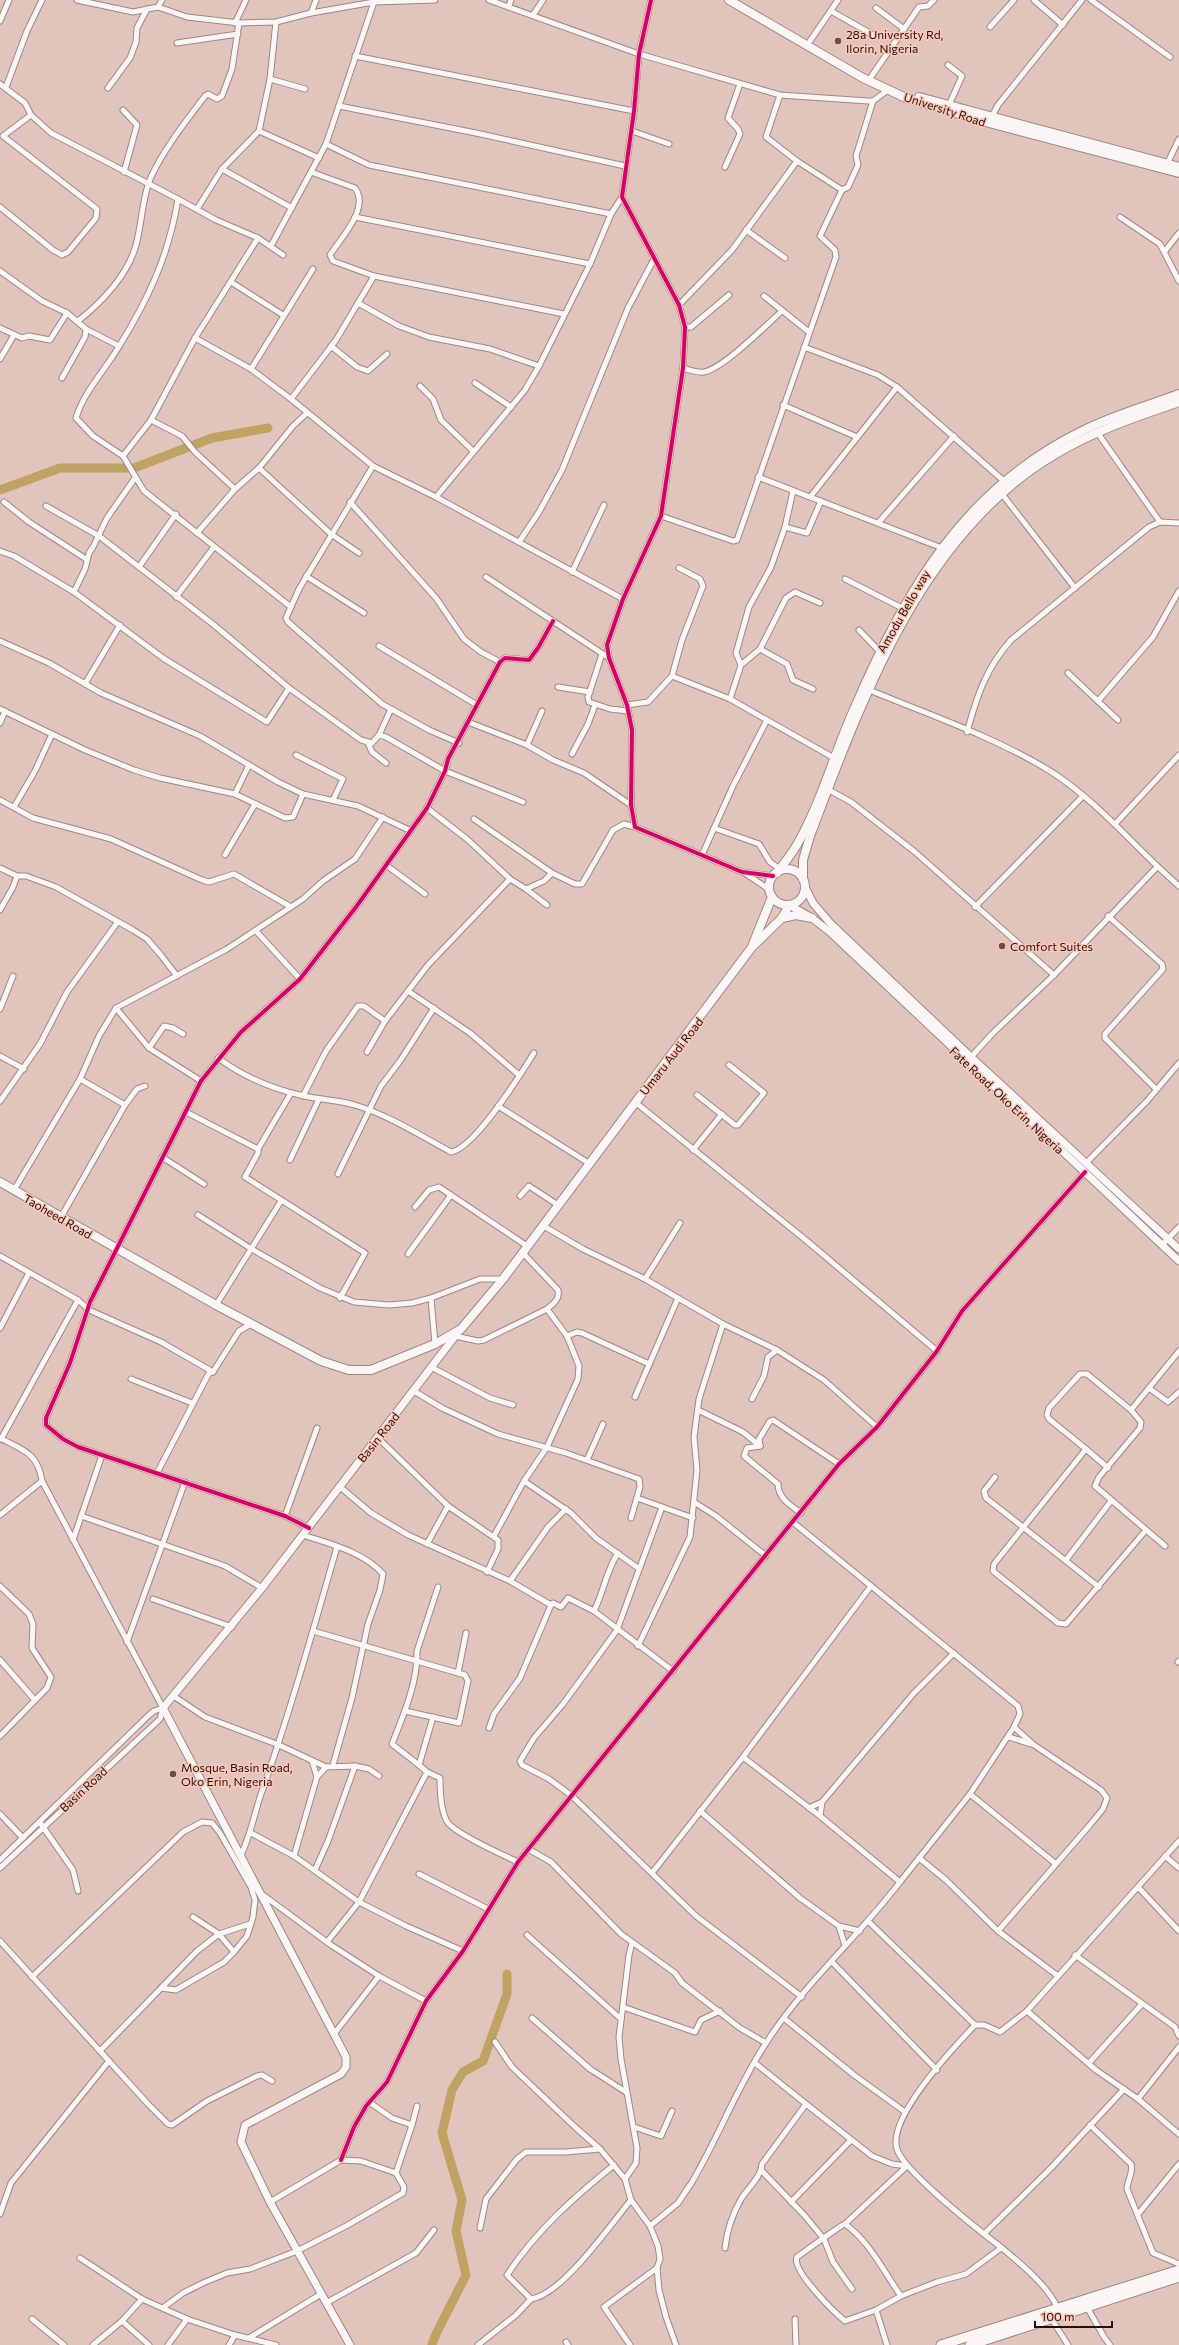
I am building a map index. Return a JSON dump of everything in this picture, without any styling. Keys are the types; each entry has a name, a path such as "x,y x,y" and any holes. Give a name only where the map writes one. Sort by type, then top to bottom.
{"highway":[{"path":"970,2345 1057,2307 1179,2270"},
{"path":"945,2344 1051,2318 1179,2277"}],"main road":[{"name":"University Road","path":"730,0 863,78 888,90 939,109 990,120 1164,165 1179,167"},
{"name":"University Road","path":"740,0 871,77 914,95 949,105 990,120"},
{"name":"University Road","path":"1164,165 1179,173"},
{"name":"Amodu Bello way","path":"804,883 806,849 880,652 915,585 942,548 966,518 1005,482 1052,447 1083,430 1179,394"},
{"name":"Amodu Bello way","path":"777,872 804,832 834,758 866,689 899,627 928,579 957,541 1002,494 1054,455 1097,432 1179,402"},
{"path":"792,870 804,883 802,898 789,905 782,918 752,947 771,894 777,872 792,870"},
{"path":"771,894 777,902 789,905"},
{"path":"782,918 796,915 812,918"},
{"name":"Umaru Audi Road","path":"590,1164 635,1102 720,992 752,947"},
{"name":"Basin Road","path":"458,1333 504,1279 542,1225 590,1164"},
{"name":"Taoheed Road","path":"0,1182 216,1305 321,1361 349,1370 371,1370 458,1333"}],"street":[{"path":"0,21 9,0"},
{"path":"6,87 27,31 42,0"},
{"path":"77,0 133,12 158,7 187,17 237,23 276,22 311,13 374,2 435,0"},
{"path":"158,7 162,0"},
{"path":"78,321 87,314 126,268 136,246 149,184 167,150 205,96 208,94 217,99 222,96 232,68 238,34 237,23 246,0"},
{"path":"311,13 316,0"},
{"path":"489,0 639,54 780,95 873,101"},
{"path":"509,6 511,0"},
{"path":"533,15 543,0"},
{"path":"436,497 525,390 539,366 590,264 611,214 622,197 625,166 632,130 639,54 650,0"},
{"path":"810,41 838,0"},
{"path":"871,77 921,6 928,6 934,0"},
{"path":"990,27 1014,0"},
{"path":"1034,0 1063,25"},
{"path":"990,120 998,105 1082,0"},
{"path":"1091,0 1170,57"},
{"path":"271,246 320,158 326,144 374,2"},
{"path":"876,8 904,29"},
{"path":"108,88 132,54 136,42 137,28 147,9"},
{"path":"831,11 875,36"},
{"path":"197,209 222,169 259,131 270,79 276,22"},
{"path":"177,43 238,34"},
{"path":"355,56 634,111"},
{"path":"948,65 962,76 949,105"},
{"path":"270,79 305,89"},
{"path":"0,84 6,87 25,103 31,115 51,133 80,147 124,172 258,238 283,255"},
{"path":"725,166 740,134 738,129 728,118 740,84"},
{"path":"661,516 733,542 737,540 836,254 836,250 820,236 842,190 848,187 858,165 856,156 873,101 888,90"},
{"path":"780,95 766,137 797,161 842,190"},
{"path":"339,106 476,133 625,166"},
{"path":"123,110 137,125 124,172"},
{"path":"0,207 53,250 62,255 68,252 96,218 97,209 1,137 31,115"},
{"path":"632,130 669,144"},
{"path":"259,131 320,158"},
{"path":"1164,165 1179,139"},
{"path":"326,144 368,165 611,214"},
{"path":"679,305 732,250 769,202 797,161"},
{"path":"222,169 292,208"},
{"path":"312,172 354,188 360,200 355,217 330,255 330,258 374,276 564,314"},
{"path":"622,197 679,305 684,327 683,368 661,516 623,599 608,645 609,658 627,705 632,730 631,805 635,827"},
{"path":"178,199 174,226 154,285 119,346 87,396 76,418 92,436 123,456 144,492 176,514 214,547 291,607"},
{"path":"355,217 590,264"},
{"path":"1120,217 1157,241 1165,251 1179,281"},
{"path":"746,230 785,258"},
{"path":"1165,251 1179,233"},
{"path":"123,456 151,420 196,338 258,238"},
{"path":"519,542 539,512 562,470 628,308 654,259"},
{"path":"251,370 283,315 313,269"},
{"path":"0,271 42,301 67,313 86,329 119,346"},
{"path":"291,399 331,346 374,276"},
{"path":"231,282 283,315"},
{"path":"684,327 691,327 729,295"},
{"path":"764,296 809,332"},
{"path":"358,303 399,326 429,337 490,349 539,366"},
{"path":"683,368 695,372 704,372 719,366 782,311"},
{"path":"0,328 22,338 29,336 50,340 67,313"},
{"path":"62,378 85,338 86,329"},
{"path":"0,359 14,335"},
{"path":"196,338 251,370 291,399 372,466 436,497 623,599"},
{"path":"331,346 357,367 368,371 388,354"},
{"path":"804,347 878,376 897,387 1005,482"},
{"path":"475,383 511,407"},
{"path":"420,386 432,399 441,420 473,451"},
{"path":"811,496 856,437 897,387"},
{"path":"783,405 856,437"},
{"path":"198,533 235,489 259,468 293,426 307,413"},
{"path":"151,420 182,436 195,452 235,489"},
{"path":"1097,432 1160,522"},
{"path":"879,522 954,436"},
{"path":"372,466 306,576 286,618 288,622 376,699 429,730 459,743"},
{"path":"259,468 331,534 359,554"},
{"path":"758,477 879,522 942,548"},
{"path":"74,592 85,569 86,559 107,518 135,478"},
{"path":"741,665 736,653 749,607 771,567 785,527 793,491"},
{"path":"1002,494 1075,588"},
{"path":"785,527 807,533 821,501"},
{"path":"4,502 29,522 86,559"},
{"path":"350,502 436,598 464,639 481,652 500,662"},
{"path":"572,572 604,505"},
{"path":"46,506 99,536 214,625 289,688 368,743 372,752 386,764"},
{"path":"139,567 176,514"},
{"path":"967,732 977,695 986,674 998,655 1011,640 1149,527 1160,522 1179,523"},
{"path":"176,597 185,588 214,547"},
{"path":"0,551 14,556 74,592 163,658 267,722 289,688"},
{"path":"627,705 648,702 672,676 682,640 703,586 700,579 679,568"},
{"path":"306,576 364,613"},
{"path":"486,577 609,658"},
{"path":"846,580 902,608"},
{"path":"1098,701 1153,637 1179,591"},
{"path":"730,699 741,665 760,649 786,598 795,592 820,603"},
{"path":"309,1528 284,1516 102,1455 63,1439 46,1424 46,1418 70,1363 89,1310 90,1302 201,1081 218,1058 241,1032 300,979 356,907 409,830 427,808 445,770 448,759 459,743 468,722 500,662 505,658 529,660 538,648 553,621"},
{"path":"85,684 120,625"},
{"path":"859,630 880,652"},
{"path":"0,642 49,662 85,684 200,736 249,765 303,794 358,806 409,830"},
{"path":"379,646 477,705"},
{"path":"760,649 787,664 793,680 813,689"},
{"path":"602,654 590,692 589,702 595,705 628,711"},
{"path":"1068,673 1118,720"},
{"path":"672,676 730,699 834,758"},
{"path":"558,687 590,692"},
{"path":"866,689 1009,750 1050,772 1083,796 1115,824 1179,886"},
{"path":"572,754 588,724 595,705"},
{"path":"368,743 372,743 379,735 391,709"},
{"path":"0,722 3,710 85,750 160,778 235,794 289,819 293,817 303,794"},
{"path":"527,745 542,711"},
{"path":"702,855 767,720"},
{"path":"468,722 527,745 553,760 584,773 631,805"},
{"path":"14,807 35,771 52,734"},
{"path":"379,735 410,749 445,770 523,802"},
{"path":"296,755 343,779 333,800"},
{"path":"1115,824 1179,755"},
{"path":"235,794 249,765"},
{"path":"829,790 851,802 915,852 975,907 1054,975"},
{"path":"975,907 1083,796"},
{"path":"0,800 33,818 111,839 202,880 209,882 234,874 291,907"},
{"path":"225,855 255,804"},
{"path":"427,808 466,839 510,879 547,905"},
{"path":"14,1190 80,1079 99,1036 116,1008 177,976 256,931 291,907 323,881 355,859 383,818"},
{"path":"474,819 552,873 575,884 582,884 613,830 624,824 635,827 676,846 742,872 771,894"},
{"path":"714,828 759,844 777,872"},
{"path":"386,865 425,894"},
{"path":"971,1057 993,1033 1054,975 1108,916 1157,866"},
{"path":"0,868 17,876 26,876 56,888 146,939 177,976"},
{"path":"742,872 777,872"},
{"path":"526,889 544,881 552,873"},
{"path":"0,910 13,887 17,876"},
{"path":"367,1052 385,1021 428,965 510,879"},
{"name":"Fate Road, Oko Erin, Nigeria","path":"804,883 821,913 845,937 971,1057 1179,1249"},
{"name":"Fate Road, Oko Erin, Nigeria","path":"789,905 812,918 836,938 957,1054 1179,1261"},
{"path":"1108,916 1162,964 1163,969 1105,1034 1105,1038 1156,1089"},
{"path":"0,1101 24,1069 40,1044 68,992 117,922"},
{"path":"256,931 300,979"},
{"path":"0,1009 13,976"},
{"path":"408,991 470,1033 519,1075"},
{"path":"303,1096 326,1051 358,1006 364,1006 385,1021"},
{"path":"116,1008 149,1048 201,1081"},
{"path":"338,1174 368,1109 381,1086 400,1061 434,1008"},
{"path":"149,1048 164,1026 173,1028 183,1034"},
{"path":"218,1058 251,1079 291,1093 368,1109 451,1152 464,1146 498,1106 534,1053"},
{"path":"0,1056 24,1069"},
{"path":"1086,1163 1179,1063"},
{"path":"697,1095 735,1125 738,1125 764,1093 729,1065"},
{"path":"80,1079 125,1105"},
{"path":"60,1217 125,1105 137,1089 145,1086"},
{"path":"291,1093 258,1149 258,1153 245,1177 365,1253 340,1298"},
{"path":"290,1160 320,1099"},
{"path":"635,1102 807,1241 937,1351"},
{"path":"498,1106 590,1164"},
{"path":"186,1112 258,1149"},
{"path":"693,1150 722,1114"},
{"path":"162,1157 204,1184"},
{"path":"343,2159 354,2127 369,2102 387,2082 426,2001 463,1951 518,1862 530,1850 717,1614 794,1523 839,1464 877,1427 937,1351 962,1311 1085,1172"},
{"path":"520,1196 528,1186 558,1205"},
{"path":"415,1207 432,1187 439,1187 525,1249 558,1290 559,1295 556,1302 547,1309 484,1340 478,1341 458,1333"},
{"path":"408,1254 450,1195"},
{"path":"216,1305 250,1248 281,1201"},
{"path":"198,1215 250,1248 340,1298 354,1302 389,1305 412,1303 431,1298 480,1279 504,1279"},
{"path":"645,1279 680,1223"},
{"path":"542,1225 583,1249 645,1279 723,1324 777,1350 824,1380 877,1427"},
{"path":"1162,1245 1179,1227"},
{"path":"0,1256 78,1300 89,1310 161,1342 212,1372"},
{"path":"0,1328 2,1319 28,1273"},
{"path":"431,1298 435,1344"},
{"path":"635,1397 678,1298"},
{"path":"78,1300 1,1438 30,1454 36,1460 42,1481 127,1642 155,1689 163,1708 263,1895 346,2057 344,2070 250,2121 243,2129 241,2142 270,2202 350,2345"},
{"path":"494,1536 524,1481 547,1447 580,1373 567,1336 547,1309"},
{"path":"157,1473 192,1403 209,1373 212,1372 239,1331 251,1324"},
{"path":"638,1646 690,1537 697,1470 694,1437 699,1399 723,1324"},
{"path":"567,1336 577,1332 582,1333 649,1364"},
{"name":"Basin Road","path":"0,1868 41,1824 148,1716 154,1711 163,1708 175,1697 232,1628 309,1528 339,1486 458,1333"},
{"path":"752,1399 764,1376 768,1357 777,1350"},
{"path":"1131,1410 1179,1351"},
{"path":"431,1367 490,1398 513,1405"},
{"path":"1108,1468 1049,1419 1047,1415 1049,1408 1080,1374 1087,1374 1131,1410 1141,1422 1140,1428 1108,1468 1099,1478 1095,1486 1165,1546"},
{"path":"130,1379 192,1403"},
{"path":"1150,1388 1168,1402 1179,1392"},
{"path":"414,1391 442,1408 498,1434 547,1447 639,1479 640,1484 631,1518"},
{"path":"698,1410 743,1432 760,1446"},
{"path":"760,1446 759,1439 770,1421 774,1420 839,1464"},
{"path":"587,1460 603,1424"},
{"path":"284,1516 317,1428"},
{"path":"377,1437 448,1506 498,1540 498,1549 487,1572"},
{"path":"760,1446 747,1448 744,1456 778,1484 779,1493 801,1514"},
{"path":"1086,1449 992,1569 1058,1623 1066,1624 1146,1530"},
{"path":"73,1540 102,1455"},
{"path":"996,1477 984,1491 984,1495 1099,1587"},
{"path":"0,1515 2,1509 42,1481"},
{"path":"524,1481 578,1518 600,1541 638,1568"},
{"path":"127,1642 185,1482"},
{"path":"339,1486 371,1513 427,1544 510,1581 551,1605 553,1603 561,1607 568,1598 594,1611 638,1646 673,1671"},
{"path":"637,1498 693,1518"},
{"path":"1066,1560 1111,1501"},
{"path":"694,1502 716,1516 766,1556"},
{"path":"427,1544 448,1506"},
{"path":"662,1507 646,1554 638,1568 617,1630 563,1704 534,1738 520,1761 522,1765 549,1779 572,1796 616,1841 652,1873 696,1916 802,1997"},
{"path":"510,1581 548,1527 566,1509"},
{"path":"80,1516 162,1543 225,1566 262,1588"},
{"path":"650,2226 678,2202 692,2182 766,2043 845,1946 869,1922 970,1794 1009,1737 1020,1714 1018,1706 794,1523"},
{"path":"303,1535 337,1546 378,1568 383,1574 380,1590 362,1646 352,1698 333,1765"},
{"path":"241,1855 251,1833 259,1800 279,1745 337,1546"},
{"path":"594,1611 602,1595 603,1582 610,1570 610,1564 618,1553"},
{"path":"0,1586 29,1614 33,1624 32,1648 51,1676 47,1688 34,1699 0,1736"},
{"path":"438,1586 417,1652 417,1662 405,1711 392,1744 427,1772 440,1778 444,1813 449,1824 480,1844 518,1862"},
{"path":"652,1873 743,1757 871,1586"},
{"path":"153,1599 232,1628"},
{"path":"489,1728 494,1714 520,1678 551,1605"},
{"path":"313,1632 465,1675 468,1680 458,1723 405,1711"},
{"path":"458,1673 466,1633"},
{"path":"809,1808 822,1802 914,1693 954,1653"},
{"path":"0,1660 34,1699"},
{"path":"175,1697 205,1717 279,1745 326,1767"},
{"name":"Basin Road","path":"0,1860 160,1719 163,1708"},
{"path":"148,1716 154,1724"},
{"path":"419,1765 433,1717"},
{"path":"998,1931 1103,1809 1107,1798 1101,1790 1034,1745 1014,1727"},
{"path":"1009,1737 1034,1745"},
{"path":"743,1757 820,1816 900,1882"},
{"path":"312,1761 317,1777"},
{"path":"294,1856 317,1777 326,1767 333,1765 355,1766 369,1769 379,1776"},
{"path":"315,1870 328,1841 355,1766"},
{"path":"327,1942 358,1902 427,1772"},
{"path":"970,1794 1056,1864"},
{"path":"820,1816 822,1802"},
{"path":"700,1811 800,1898 838,1926 860,1931"},
{"path":"0,1814 24,1838"},
{"path":"32,1977 183,1832 202,1822 212,1823 220,1833 251,1887 255,1900 247,1936 234,1952 218,1965 176,1990 161,1988"},
{"path":"41,1824 73,1870 78,1891"},
{"path":"251,1833 294,1856 358,1902 406,1926 463,1951"},
{"path":"1057,2307 1048,2294 1017,2260 949,2205 907,2166 896,2148 896,2133 905,2112 916,2094 975,2026 984,2025 1000,2032 1027,2011 1075,1955 1139,1888 1179,1841"},
{"path":"530,1850 550,1862 621,1934 632,1943 675,1973 682,1983 740,2028 766,2043"},
{"path":"1165,1856 1179,1868"},
{"path":"919,1858 946,1880 998,1931 1058,1976"},
{"path":"419,1874 488,1909"},
{"path":"1139,1888 1179,1931"},
{"path":"263,1895 327,1942 380,1976 426,2001"},
{"path":"193,1917 220,1934 234,1952"},
{"path":"869,1922 975,2026"},
{"path":"100,2051 197,1951 220,1934 250,1924"},
{"path":"838,1926 845,1946"},
{"path":"526,1935 621,2019"},
{"path":"0,1941 160,2117 172,2125 207,2101 257,2076 262,2075 272,2081"},
{"path":"625,2179 636,2163 637,2148 626,2092 619,2037 629,1955 632,1943"},
{"path":"1075,1955 1174,2027 1179,2036"},
{"path":"832,1962 937,2070"},
{"path":"334,2034 380,1976"},
{"path":"1089,2063 1142,2004"},
{"path":"622,2007 695,2032 701,2020 720,2011"},
{"path":"1027,2011 1089,2063 1138,2099 1179,2134"},
{"path":"532,2018 590,2070 626,2092"},
{"path":"785,2019 854,2075 905,2112"},
{"path":"495,2042 512,2067 575,2127 600,2148 625,2179 631,2200 650,2226 658,2246 660,2259 657,2268 666,2317 676,2345"},
{"path":"1138,2099 1179,2047"},
{"path":"0,2214 11,2183 109,2061"},
{"path":"755,2063 872,2156 885,2162 907,2166"},
{"path":"984,2234 1051,2168 1124,2089"},
{"path":"369,2102 392,2118 412,2124"},
{"path":"725,2248 728,2226 741,2199 761,2170 762,2164 806,2104"},
{"path":"396,2173 417,2106"},
{"path":"634,2127 661,2136 672,2111"},
{"path":"1090,2125 1131,2164 1132,2168 1127,2183 1127,2190 1139,2213 1153,2253 1179,2264"},
{"path":"791,2202 851,2140"},
{"path":"480,2228 486,2199 517,2159 526,2152 566,2152 600,2148"},
{"path":"164,2307 202,2283 228,2272 250,2269 297,2251 346,2226 402,2194 404,2187 396,2173 361,2161 343,2159 270,2202"},
{"path":"1139,2213 1179,2164"},
{"path":"531,2299 507,2275 524,2249 550,2219 614,2165"},
{"path":"907,2166 845,2224 841,2225 824,2239 797,2257 796,2263 803,2276 832,2310 846,2321 876,2310 901,2296 937,2282 966,2274 1001,2248"},
{"path":"761,2170 824,2239 833,2262 852,2289"},
{"path":"478,2345 516,2315 531,2299 536,2298 555,2287 573,2271 631,2200"},
{"path":"845,2224 856,2232 874,2255 901,2296"},
{"path":"326,2303 416,2252 434,2230"},
{"path":"80,2258 142,2299 164,2307 187,2319 236,2335 276,2345"},
{"path":"630,2345 604,2307 657,2268"},
{"path":"249,2338 321,2294"},
{"path":"93,2345 122,2322 142,2299"},
{"path":"1087,2307 1110,2345"},
{"path":"876,2310 887,2345"},
{"path":"1051,2318 1068,2345"},
{"path":"32,2319 64,2345"},
{"path":"168,2345 187,2319"},
{"path":"796,2319 796,2345"},
{"path":"122,2322 149,2345"},
{"path":"229,2345 236,2335"}],"waterway":[{"path":"0,490 60,468 134,468 212,438 268,428"},
{"path":"432,2345 436,2334 466,2275 456,2231 462,2200 442,2133 452,2090 463,2072 483,2061 507,1994 507,1974"}],"cycle path":[{"path":"651,0 639,54 634,111 622,197 679,305 685,327 683,368 661,516 623,599 607,645 609,658 627,705 632,730 631,805 635,827 742,872 773,876"},
{"path":"309,1528 285,1516 78,1447 63,1439 46,1425 46,1418 70,1363 90,1302 201,1081 241,1032 300,979 356,907 427,808 445,771 448,759 500,662 505,658 529,660 538,648 553,621"},
{"path":"341,2160 354,2127 366,2106 387,2082 426,2001 463,1951 518,1862 839,1464 877,1427 937,1351 962,1311 1085,1172"}],"place":[{"name":"28a University Rd, Ilorin, Nigeria","path":"838,41"},
{"name":"Comfort Suites","path":"1002,946"},
{"name":"Mosque, Basin Road, Oko Erin, Nigeria","path":"173,1774"}]}
